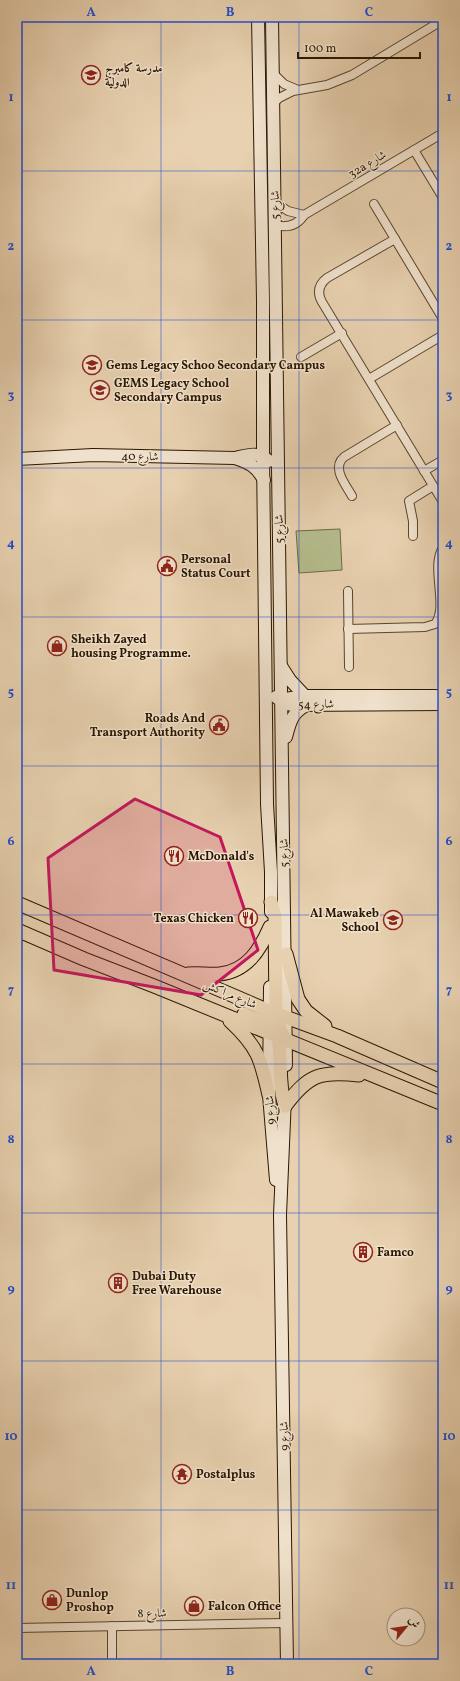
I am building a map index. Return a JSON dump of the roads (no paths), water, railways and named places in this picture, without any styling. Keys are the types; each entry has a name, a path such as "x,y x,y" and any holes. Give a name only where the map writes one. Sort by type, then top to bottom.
{"main road":[{"path":"271,902 275,916 277,1025 281,1090 285,1106"},
{"name":"شارع مراكش","path":"17,903 185,975 372,1076 443,1104"},
{"path":"185,975 219,974 243,966 256,955 270,927"},
{"name":"شارع مراكش","path":"17,930 90,962 223,1015 337,1036 443,1082"},
{"path":"286,954 295,991 302,1005 312,1016 337,1036"},
{"path":"183,998 195,997 207,999 256,1019 277,1025 292,1027 365,1056 390,1058"},
{"path":"223,1015 255,1048 263,1068 269,1095"},
{"path":"285,1106 298,1088 323,1074 334,1073 372,1076"}],"street":[{"name":"شارع 5","path":"258,17 263,300 266,713 271,902 270,927 277,1025"},
{"path":"265,17 266,45 272,54"},
{"name":"شارع 5","path":"272,17 282,666 281,701 286,954 277,1025"},
{"path":"273,104 285,94 327,85 352,75 443,20"},
{"path":"272,72 284,84 298,90"},
{"name":"32a شارع","path":"276,225 288,226 298,223 304,215 443,133"},
{"path":"259,135 265,147 268,212 270,218 276,225"},
{"path":"414,150 443,198"},
{"path":"275,202 288,211 304,215"},
{"path":"374,204 443,319"},
{"path":"395,239 327,278 320,286 320,297 443,502"},
{"path":"301,357 342,333"},
{"path":"369,379 443,335"},
{"path":"352,496 339,473 339,462 344,457 397,425"},
{"name":"شارع 40","path":"17,459 92,456 235,458 249,455 263,455"},
{"path":"263,455 269,461 274,476 275,548 280,562"},
{"path":"235,458 251,464 259,471 264,480"},
{"path":"424,471 443,460"},
{"path":"413,536 413,521 408,504 409,501 433,486"},
{"path":"348,629 425,628 435,624 440,615 439,558 443,548"},
{"path":"266,577 269,599 273,689 276,697 281,701 269,708 266,713"},
{"path":"348,591 349,667"},
{"path":"282,666 290,680 306,700 290,720 286,738 282,747"},
{"name":"شارع 54","path":"306,700 443,696"},
{"name":"شارع 54","path":"281,701 290,698 306,700 443,704"},
{"name":"شارع 9","path":"277,1025 269,1095 273,1154 280,1209 287,1664"},
{"name":"شارع 9","path":"280,1209 282,1194 285,1106"},
{"name":"شارع 8","path":"17,1628 286,1623"},
{"path":"112,1626 112,1664"}],"place":[{"name":"مدرسة كامبرج الدولية","path":"91,75"},
{"name":"Gems Legacy Schoo Secondary Campus","path":"92,365"},
{"name":"GEMS Legacy School Secondary Campus","path":"100,390"},
{"name":"Personal Status Court","path":"167,566"},
{"name":"Sheikh Zayed housing Programme.","path":"57,646"},
{"name":"Roads And Transport Authority","path":"219,725"},
{"name":"McDonald's","path":"174,856"},
{"name":"Texas Chicken","path":"248,918"},
{"name":"Al Mawakeb School","path":"393,920"},
{"name":"Famco","path":"363,1252"},
{"name":"Dubai Duty Free Warehouse","path":"118,1283"},
{"name":"Postalplus","path":"182,1474"},
{"name":"Dunlop Proshop","path":"52,1600"},
{"name":"Falcon Office","path":"194,1606"}]}
